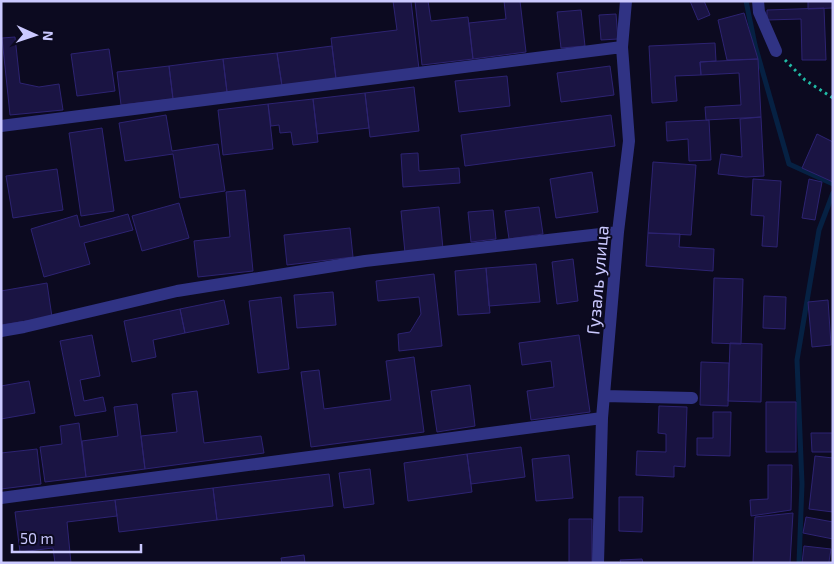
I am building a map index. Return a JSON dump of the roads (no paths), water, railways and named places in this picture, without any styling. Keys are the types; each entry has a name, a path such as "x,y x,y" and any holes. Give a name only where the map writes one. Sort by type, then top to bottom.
{"street":[{"name":"Гузаль улица","path":"598,563 602,418 618,232 630,141 622,47 626,1"},
{"path":"758,1 759,12 776,51"},
{"path":"1,126 622,47"},
{"path":"1,330 24,327 177,292 365,261 618,232"},
{"path":"604,396 692,398"},
{"path":"1,498 602,418"}],"waterway":[{"path":"746,1 755,45 789,164 833,184"},
{"path":"799,563 802,484 797,360 819,230 833,193"}]}
